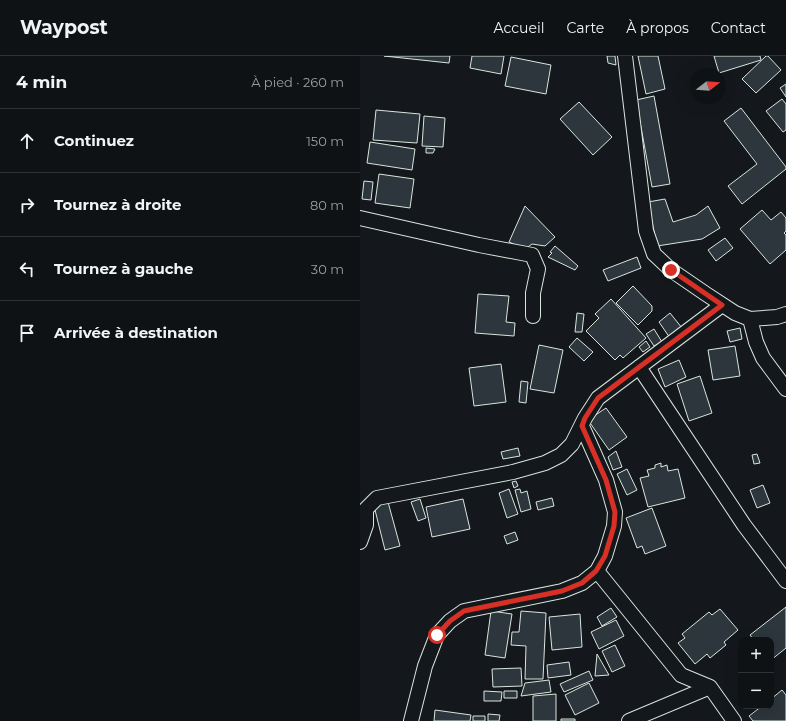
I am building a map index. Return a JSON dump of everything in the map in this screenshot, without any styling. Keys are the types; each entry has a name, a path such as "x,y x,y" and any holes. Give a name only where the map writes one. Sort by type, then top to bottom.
{"street":[{"path":"625,56 646,230 654,254 671,270 735,313 750,319 777,317 786,314"},
{"path":"360,218 479,245 532,255 538,269 534,293 533,316"},
{"path":"360,542 366,525 366,509 377,498 513,472 545,464 561,455 572,444 585,418 598,398 722,305"},
{"path":"750,319 756,342 763,358 786,389"},
{"path":"639,367 744,525 786,581"},
{"path":"411,721 425,666 437,635 450,621 464,611 562,591 582,583 596,571 605,556 614,526 615,512 606,480 582,426"},
{"path":"596,571 681,675 710,687 734,721"},
{"path":"629,721 710,687"}],"building":[{"path":"384,56 450,56 449,63"},
{"path":"472,56 504,56 501,74 470,68"},
{"path":"607,56 615,56 616,65 608,63"},
{"path":"638,56 658,56 665,89 646,94"},
{"path":"714,56 760,56 761,60 726,71 726,68 718,68"},
{"path":"766,56 768,56 781,70 756,93 742,79"},
{"path":"511,57 551,65 546,94 505,86"},
{"path":"786,84 786,97 780,88"},
{"path":"654,96 670,184 652,187 636,100"},
{"path":"782,99 786,104 786,130 783,132 766,111"},
{"path":"579,102 612,137 593,155 560,119"},
{"path":"741,108 786,167 786,169 742,204 728,186 757,164 724,121"},
{"path":"376,110 420,114 417,143 373,140"},
{"path":"424,116 445,118 443,147 422,146"},
{"path":"370,142 415,149 412,170 367,163"},
{"path":"426,148 435,149 433,153 426,153"},
{"path":"379,174 414,179 410,208 375,203"},
{"path":"364,181 373,182 371,200 362,199"},
{"path":"665,199 673,222 696,215 708,206 720,228 702,239 657,246 648,202"},
{"path":"525,206 555,237 545,246 532,244 525,249 509,242"},
{"path":"762,210 771,220 781,212 786,218 786,231 784,233 786,235 786,250 770,264 740,229"},
{"path":"725,238 733,248 716,261 708,250"},
{"path":"555,246 578,266 575,270 548,257 552,253 550,252"},
{"path":"637,257 641,268 608,281 603,270"},
{"path":"633,286 652,306 652,311 638,325 616,303"},
{"path":"478,294 509,296 506,322 515,323 514,336 475,333"},
{"path":"611,299 646,338 623,358 620,355 615,360 586,331 599,318 595,314"},
{"path":"577,313 584,314 582,332 575,332"},
{"path":"670,313 682,328 670,338 659,322"},
{"path":"740,328 742,339 730,342 727,331"},
{"path":"654,329 662,342 654,346 646,334"},
{"path":"577,338 593,352 584,361 569,347"},
{"path":"646,341 650,347 643,352 639,347"},
{"path":"539,345 563,350 554,393 530,389"},
{"path":"735,346 740,376 713,380 708,350"},
{"path":"679,360 686,377 665,387 658,369"},
{"path":"501,364 506,402 474,406 469,368"},
{"path":"700,376 712,413 689,421 677,384"},
{"path":"521,381 528,382 526,403 519,402"},
{"path":"606,408 627,437 609,450 588,420"},
{"path":"518,448 520,456 503,459 501,452"},
{"path":"616,451 622,467 613,470 608,457"},
{"path":"757,454 760,463 754,464 752,455"},
{"path":"661,463 661,467 667,465 668,471 678,469 685,498 648,507 640,478 649,476 647,470 655,468 655,465"},
{"path":"627,469 637,490 627,495 617,474"},
{"path":"516,481 518,486 514,488 512,482"},
{"path":"763,485 770,503 757,508 750,490"},
{"path":"509,489 518,514 507,518 499,493"},
{"path":"520,489 521,493 527,491 531,509 521,512 515,490"},
{"path":"552,498 554,506 538,510 536,502"},
{"path":"420,499 426,518 418,521 411,502"},
{"path":"463,499 470,529 432,537 426,507"},
{"path":"388,502 400,546 385,550 374,506"},
{"path":"652,508 666,546 645,554 642,546 637,548 626,518"},
{"path":"515,532 518,540 507,544 504,536"},
{"path":"786,607 786,648 774,658 774,637 752,637 750,635"},
{"path":"611,608 617,617 602,626 597,617"},
{"path":"720,609 738,630 724,642 726,645 710,658 707,654 695,664 678,643 685,638 682,634 709,612 712,615"},
{"path":"491,611 512,614 505,658 485,655"},
{"path":"521,611 546,613 543,679 525,679 526,646 511,645 512,632 519,632"},
{"path":"580,614 582,647 552,650 549,617"},
{"path":"616,620 624,636 599,649 591,632"},
{"path":"615,645 625,666 612,672 602,651"},
{"path":"597,654 609,675 595,676"},
{"path":"569,662 571,675 548,678 547,665"},
{"path":"521,668 522,686 493,687 492,669"},
{"path":"589,671 593,680 564,692 560,684"},
{"path":"549,680 551,692 521,696 525,683"},
{"path":"589,683 599,703 575,715 565,695"},
{"path":"782,690 786,695 786,721 753,721 749,716 758,709 774,709 774,697"},
{"path":"484,691 502,692 501,701 484,701"},
{"path":"504,691 517,691 517,698 504,698"},
{"path":"556,694 556,721 533,721 533,696"},
{"path":"435,710 471,715 470,721 434,721"},
{"path":"488,714 500,715 499,721 488,721"},
{"path":"473,716 485,716 485,721 473,721"},
{"path":"561,719 575,719 575,721 561,721"}],"route":[{"path":"437,635 450,621 464,611 562,591 582,583 596,571 605,556 614,526 615,512 606,480 582,426 585,418 598,398 722,305 671,270"}]}
